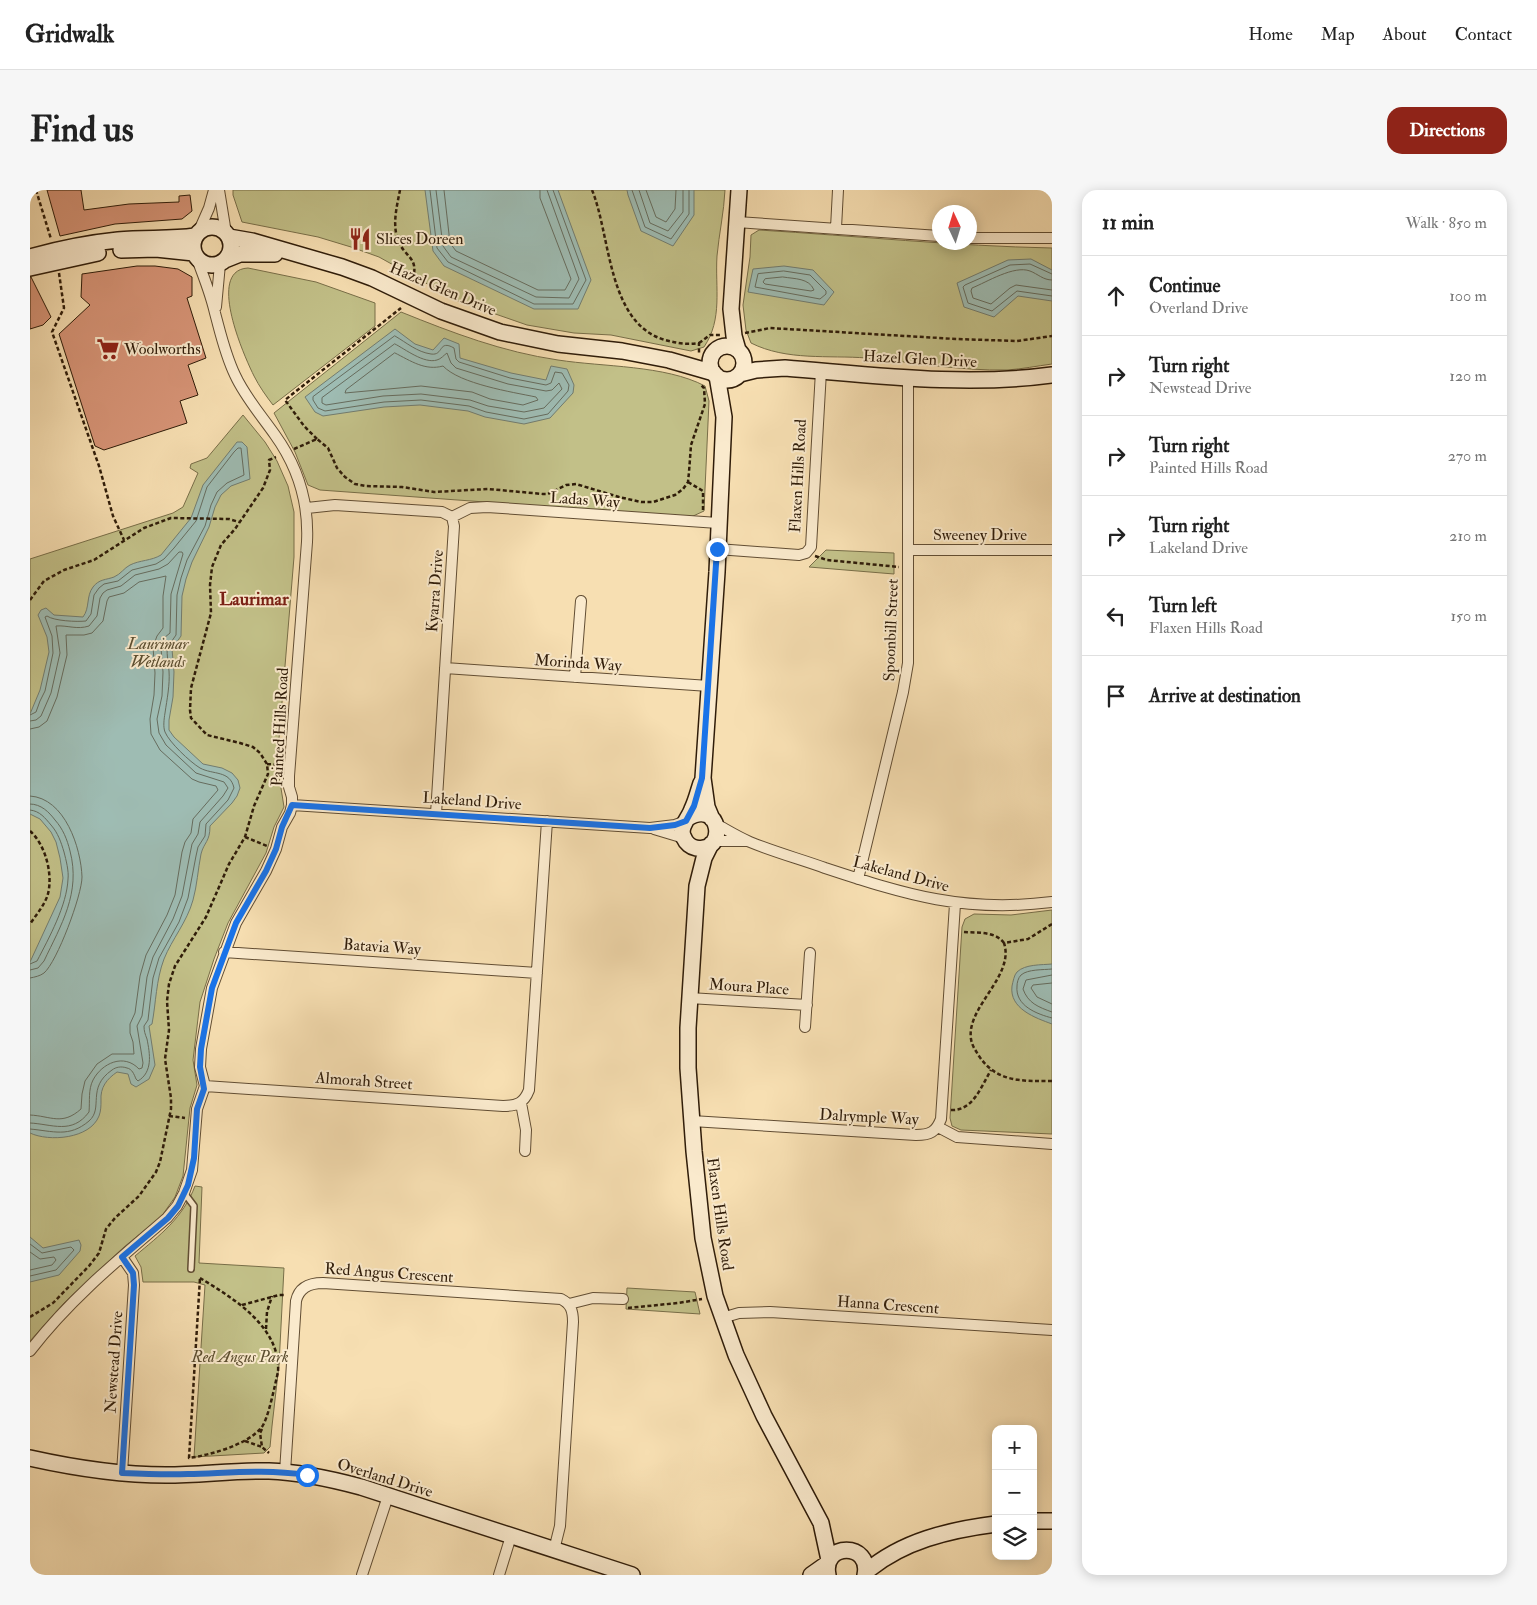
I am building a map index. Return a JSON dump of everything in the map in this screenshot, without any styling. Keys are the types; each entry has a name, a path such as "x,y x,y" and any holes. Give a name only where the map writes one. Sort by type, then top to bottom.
{"street":[{"path":"196,256 192,247 209,208 214,190"},
{"path":"30,268 85,255 132,248 156,249 196,256 208,265 223,262 231,249 219,190"},
{"path":"702,778 683,826 685,840 696,848 702,848 713,843 717,830 707,808 702,778 724,417 716,374 711,364 711,359 728,345 739,190"},
{"path":"836,228 838,190"},
{"path":"736,222 932,235"},
{"path":"30,257 54,250 117,240 142,238 177,239 197,234 203,229 215,227 228,235"},
{"name":"Hazel Glen Drive","path":"228,235 342,267 372,278 441,311 500,332 558,344 622,351 669,360 699,356 728,345 785,368"},
{"path":"977,238 1052,238"},
{"name":"Hazel Glen Drive","path":"223,262 240,254 294,254"},
{"name":"Painted Hills Road","path":"30,1351 58,1318 122,1257 168,1218 178,1206 184,1193 194,1158 196,1119 204,1086 200,1060 205,1017 212,988 236,923 266,871 292,805 289,776 308,526 307,508 301,484 293,464 250,400 227,358 215,312 196,256"},
{"name":"Painted Hills Road","path":"215,312 223,262"},
{"path":"724,417 737,376 744,366 744,361 728,345"},
{"name":"Hazel Glen Drive","path":"699,356 716,374"},
{"name":"Hazel Glen Drive","path":"737,376 756,370 785,368 908,377 1003,381 1052,375"},
{"name":"Flaxen Hills Road","path":"717,549 799,555 806,553 811,547 821,370"},
{"path":"716,374 726,379 737,376"},
{"name":"Spoonbill Street","path":"858,879 908,663 908,377"},
{"path":"307,508 335,505 442,512 452,517"},
{"name":"Ladas Way","path":"452,517 470,508 487,507 718,523"},
{"name":"Kyarra Drive","path":"436,814 454,526 452,517"},
{"name":"Sweeney Drive","path":"908,550 1052,550"},
{"path":"575,678 581,601"},
{"name":"Morinda Way","path":"445,668 709,686"},
{"name":"Lakeland Drive","path":"292,805 650,828 675,825 687,819"},
{"path":"687,819 698,814 708,816 714,822"},
{"path":"525,1151 526,1130 522,1103 527,1097 529,1090 547,821"},
{"name":"Lakeland Drive","path":"714,822 748,841 858,879 916,896 955,904 998,906 1052,902"},
{"name":"Lakeland Drive","path":"650,828 685,840"},
{"name":"Flaxen Hills Road","path":"685,840 693,857 697,886"},
{"name":"Lakeland Drive","path":"713,843 748,841"},
{"name":"Flaxen Hills Road","path":"713,843 704,858 697,886 689,998 688,1068 703,1238 715,1296 736,1356 748,1383 821,1523 838,1541 854,1552"},
{"name":"Dalrymple Way","path":"692,1121 916,1135 927,1135 934,1132 941,1119 942,1110 955,904"},
{"name":"Batavia Way","path":"224,952 537,973"},
{"name":"Moura Place","path":"805,1027 810,953"},
{"name":"Moura Place","path":"689,998 807,1005"},
{"name":"Almorah Street","path":"204,1086 503,1106 514,1106 522,1103"},
{"path":"938,1127 957,1137 1052,1144"},
{"name":"Newstead Drive","path":"122,1257 133,1273 134,1285 122,1473"},
{"name":"Red Angus Crescent","path":"298,1295 310,1284 323,1284 551,1298 561,1299 569,1304 593,1298 622,1304"},
{"path":"285,1472 298,1295"},
{"path":"554,1550 560,1526 573,1322 573,1313 569,1304"},
{"name":"Hanna Crescent","path":"722,1318 740,1313 770,1312 1052,1330"},
{"name":"Overland Drive","path":"30,1458 93,1470 122,1473 166,1475 249,1470 285,1472 336,1480 632,1575"},
{"path":"362,1575 388,1496"},
{"path":"1037,1521 1052,1520"},
{"name":"Flaxen Hills Road","path":"821,1523 828,1566"},
{"path":"865,1574 876,1563 898,1550 922,1540 946,1533 992,1525"},
{"path":"499,1575 511,1536"},
{"path":"811,1575 828,1566 838,1552 898,1550"},
{"path":"854,1552 864,1562 865,1574"}],"lane":[{"path":"184,1193 194,1206 191,1269"}],"path":[{"path":"400,190 396,212 396,234 402,248 415,264 416,269 413,278"},
{"path":"592,190 600,212 614,280 626,308 649,334 670,341 691,344 699,356"},
{"path":"64,308 52,332 113,516 124,540"},
{"path":"401,308 285,400 304,426 328,448 345,477 355,484 366,486 396,487 434,492 503,490 548,494 554,489 576,484 619,498 641,502 660,501 675,495 688,482 691,445 705,404 704,388 698,384 699,356 710,335 728,345 770,328 956,340 1017,341 1052,336"},
{"path":"30,1317 53,1303 89,1266 99,1253 106,1228 149,1183 160,1162 171,1098 165,1059 169,1030 167,1001 169,984 175,966 206,917 229,864 245,837 254,806 268,774 266,764 260,753 253,747 207,735 191,718 191,688 211,614 210,585 212,567 221,545 240,522 263,488 270,470 269,460 317,439"},
{"path":"688,482 700,488 704,494 702,522"},
{"path":"30,600 44,581 64,570 94,560 153,524 171,518 184,517 229,519 240,522"},
{"path":"806,553 827,560 896,567 908,566"},
{"path":"30,831 42,847 49,872 49,884 48,895 30,924"},
{"path":"245,837 276,849"},
{"path":"1004,943 1028,939 1052,924"},
{"path":"954,931 994,935 1000,938 1006,950 1004,964 977,1014 971,1034 973,1045 983,1062 999,1076 1032,1081 1052,1080"},
{"path":"942,1110 959,1110 968,1106 991,1070"},
{"path":"169,1116 196,1119"},
{"path":"262,1428 243,1441 212,1454 189,1458 200,1278 242,1305 258,1320 266,1331 274,1350 279,1365 275,1384 262,1428 260,1433 262,1447"},
{"path":"242,1305 272,1296 298,1295"},
{"path":"266,1331 265,1320 272,1296"},
{"path":"622,1304 678,1303 715,1296"},
{"path":"243,1441 262,1447 269,1453"}],"green space":[{"path":"233,190 725,190 717,256 717,303 714,325 704,347 691,351 611,335 574,333 527,325 458,301 379,257 318,237 242,222"},
{"path":"759,230 932,242 932,250 977,250 977,245 1052,248 1052,364 1007,370 972,369 867,358 793,355 765,349 751,343 746,330 743,305 750,257 751,235"},
{"path":"248,268 316,282 375,303 375,326 273,405 265,395 249,366 232,315 229,298 230,283 236,272"},
{"path":"401,312 498,347 538,357 653,370 689,379 705,386 709,401 704,511 691,517 320,490 308,485 295,452 274,413"},
{"name":"Laurimar Wetlands","path":"243,415 265,442 277,461 288,486 294,512 294,557 277,763 284,807 274,827 266,853 228,923 200,1002 193,1060 197,1085 190,1108 183,1176 175,1197 161,1217 124,1247 64,1303 30,1341 30,559 173,513 183,507 198,473 190,468 191,464 207,458"},
{"path":"826,550 894,553 894,574 809,567"},
{"path":"1052,910 1052,1134 961,1130 952,1126 950,1118 962,927 965,919 974,914 1011,915"},
{"name":"Red Angus Park","path":"195,1186 202,1187 199,1263 284,1268 279,1365 270,1447 264,1453 194,1457 205,1285 194,1282 143,1282 141,1267 135,1256 162,1233 177,1217"},
{"path":"627,1288 695,1292 700,1314 626,1309"}],"water":[{"path":"425,190 558,190 591,280 578,309 534,309 444,266 433,251"},
{"path":"627,190 694,190 694,215 673,246 641,231"},
{"path":"1031,259 1052,270 1052,301 1018,296 994,317 964,307 957,283 1008,260"},
{"path":"784,266 813,270 834,292 824,305 748,292 753,269"},
{"path":"395,329 415,344 433,350 444,338 459,344 460,358 511,373 546,380 551,366 567,369 574,385 573,393 550,418 524,424 485,417 468,411 420,405 384,407 323,416 315,412 305,397"},
{"path":"237,442 242,442 247,447 250,479 231,486 221,495 186,579 182,596 181,636 172,649 174,672 169,730 203,764 222,768 232,773 238,780 240,788 232,803 210,826 208,839 201,854 193,900 161,967 152,1024 149,1026 155,1065 149,1079 136,1087 131,1084 128,1074 117,1072 105,1084 101,1096 99,1116 87,1130 58,1138 38,1136 30,1133 30,962 60,897 63,878 56,842 51,832 40,819 30,814 30,714 40,690 49,652 47,637 38,615 41,610 46,608 54,615 83,617 87,610 89,594 98,582 116,576 130,565 161,555 191,518 203,485"},
{"path":"1052,964 1052,1024 1019,1007 1012,994 1012,986 1015,975 1020,969 1034,965"},
{"path":"30,1237 43,1248 79,1240 81,1245 80,1251 59,1275 30,1282"}],"building":[{"path":"47,190 81,190 84,210 129,204 179,202 179,196 190,195 192,211 182,219 115,224 60,236"},
{"path":"137,266 178,269 192,277 192,296 187,298 206,358 188,365 198,395 180,401 187,423 104,450 95,446 59,334 90,305 81,297 82,274"},
{"path":"30,277 51,317 43,325 30,329"}],"place":[{"name":"Slices Doreen","path":"360,239"},
{"name":"Woolworths","path":"108,349"}],"district":[{"name":"Laurimar","path":"254,599"}],"route":[{"path":"307,1475 249,1470 166,1475 122,1473 134,1285 133,1273 122,1257 168,1218 178,1206 188,1185 194,1158 197,1109 204,1089 200,1060 205,1017 212,988 236,923 266,871 292,805 650,828 675,825 686,821 694,806 702,778 717,549"}]}
